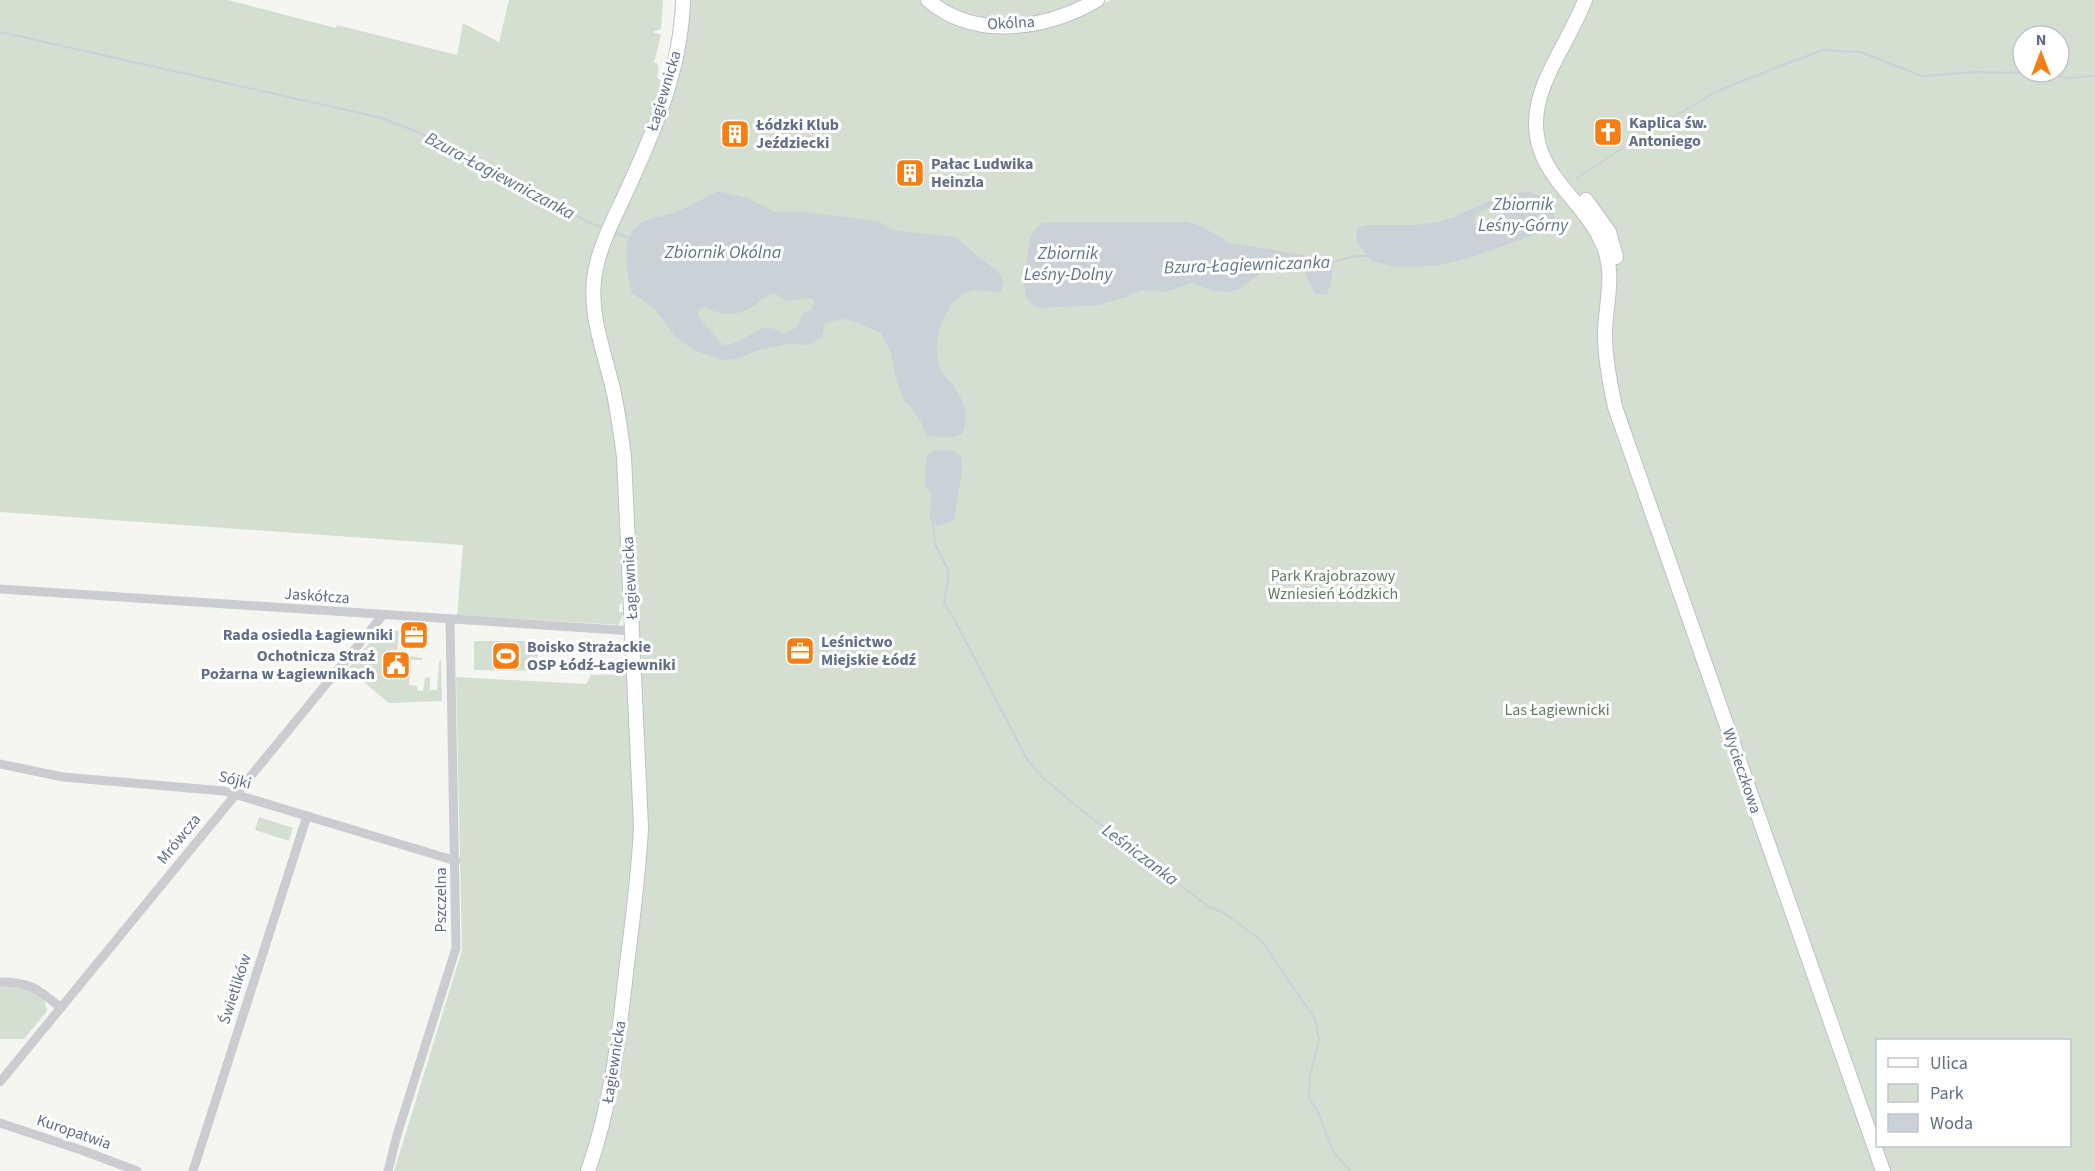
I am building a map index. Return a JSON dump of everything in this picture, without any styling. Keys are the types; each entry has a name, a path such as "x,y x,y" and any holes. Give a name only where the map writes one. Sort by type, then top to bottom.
{"street":[{"name":"Łagiewnicka","path":"588,1171 614,1075 641,826 633,631 621,435 613,390 597,328 593,295 595,270 606,237 664,103 676,59 683,0"},
{"name":"Okólna","path":"928,0 955,18 980,25 1000,26 1051,19 1078,10 1097,0"},
{"name":"Wycieczkowa","path":"1585,0 1579,31 1551,88 1546,109 1548,144 1557,162 1609,232 1614,250 1618,284 1609,369 1611,391 1883,1171"},
{"name":"Jaskółcza","path":"0,589 633,631"},
{"name":"Mrówcza","path":"0,1082 382,616"},
{"name":"Pszczelna","path":"388,1171 397,1135 456,948 450,620"},
{"name":"Sójki","path":"0,764 63,777 214,789 456,861"},
{"name":"Świetlików","path":"193,1171 307,816"},
{"path":"0,982 25,984 42,992 62,1008"},
{"name":"Kuropatwia","path":"0,1123 137,1171"}],"green space":[{"name":"Las Łagiewnicki","path":"0,0 228,0 336,28 337,25 457,55 463,23 499,42 509,0 663,0 661,29 653,32 661,35 654,63 657,63 659,69 657,77 663,83 683,52 684,0 925,0 940,8 941,0 1089,0 1089,10 1110,0 2095,0 2095,1171 394,1171 462,950 456,677 586,684 591,675 628,674 625,598 619,605 619,612 624,612 619,625 457,615 463,545 0,512"},
{"path":"380,630 399,631 397,650 415,652 391,650 392,653 423,658 422,660 411,660 409,685 417,686 418,691 423,691 425,678 430,677 430,690 437,690 441,659 442,701 389,703 348,669"},
{"name":"Boisko Strażackie OSP Łódź-Łagiewniki","path":"474,641 538,641 537,671 474,670"},
{"path":"259,817 293,828 289,841 255,830"},
{"path":"0,986 23,986 44,999 47,1011 24,1039 0,1039"}],"water":[{"name":"Zbiornik Okólna","path":"718,191 747,198 775,212 805,212 854,218 880,222 891,230 955,237 999,273 1004,281 1001,291 973,291 960,297 946,313 938,335 937,347 941,371 964,405 966,418 962,434 953,437 926,435 920,420 903,399 891,353 881,333 859,323 843,319 825,323 822,336 809,345 788,344 755,351 741,358 723,360 695,351 673,334 655,309 632,293 626,261 628,241 632,232 649,219 680,210","holes":["772,294 776,294 785,301 809,298 815,301 810,310 804,312 796,328 783,333 774,329 760,329 741,340 723,345 697,315 700,308 704,307 730,314 743,312"]},
{"name":"Zbiornik Leśny-Górny","path":"1528,191 1543,199 1550,206 1555,222 1534,235 1466,259 1435,266 1395,267 1372,261 1357,242 1358,228 1364,225 1416,225 1439,222 1500,196","holes":["1496,207 1500,215 1497,223 1482,227 1475,223 1474,217 1486,209"]},
{"name":"Zbiornik Leśny-Dolny","path":"1186,222 1201,226 1230,243 1334,260 1330,286 1327,294 1315,294 1302,266 1270,265 1242,288 1229,292 1214,291 1191,283 1165,292 1143,290 1099,305 1042,308 1032,305 1026,297 1024,284 1030,237 1041,223"},
{"path":"934,450 954,451 962,458 954,520 938,526 930,517 931,493 927,489 925,477 927,456"}],"waterway":[{"name":"Bzura-Łagiewniczanka","path":"0,32 382,118 444,143 603,228"},
{"name":"Bzura-Łagiewniczanka","path":"1577,178 1717,91 1822,50 1860,52 1922,76 1975,72 2026,73 2069,78 2095,76"},
{"name":"Bzura-Łagiewniczanka","path":"1548,206 1561,194"},
{"name":"Bzura-Łagiewniczanka","path":"614,232 631,239"},
{"name":"Bzura-Łagiewniczanka","path":"1333,262 1356,256 1369,256"},
{"name":"Leśniczanka","path":"933,524 935,544 949,572 944,603 1027,759 1044,779 1084,812 1209,907 1224,913 1261,940 1315,1019 1319,1040 1310,1076 1309,1098 1318,1112 1333,1151 1350,1171"}],"place":[{"name":"Kaplica św. Antoniego","path":"1608,132"},
{"name":"Łódzki Klub Jeździecki","path":"735,134"},
{"name":"Pałac Ludwika Heinzla","path":"910,173"},
{"name":"Rada osiedla Łagiewniki","path":"414,635"},
{"name":"Leśnictwo Miejskie Łódź","path":"800,651"},
{"name":"Boisko Strażackie OSP Łódź-Łagiewniki","path":"506,656"},
{"name":"Ochotnicza Straż Pożarna w Łagiewnikach","path":"396,665"}],"park label":[{"name":"Park Krajobrazowy Wzniesień Łódzkich","path":"1333,585"}]}
